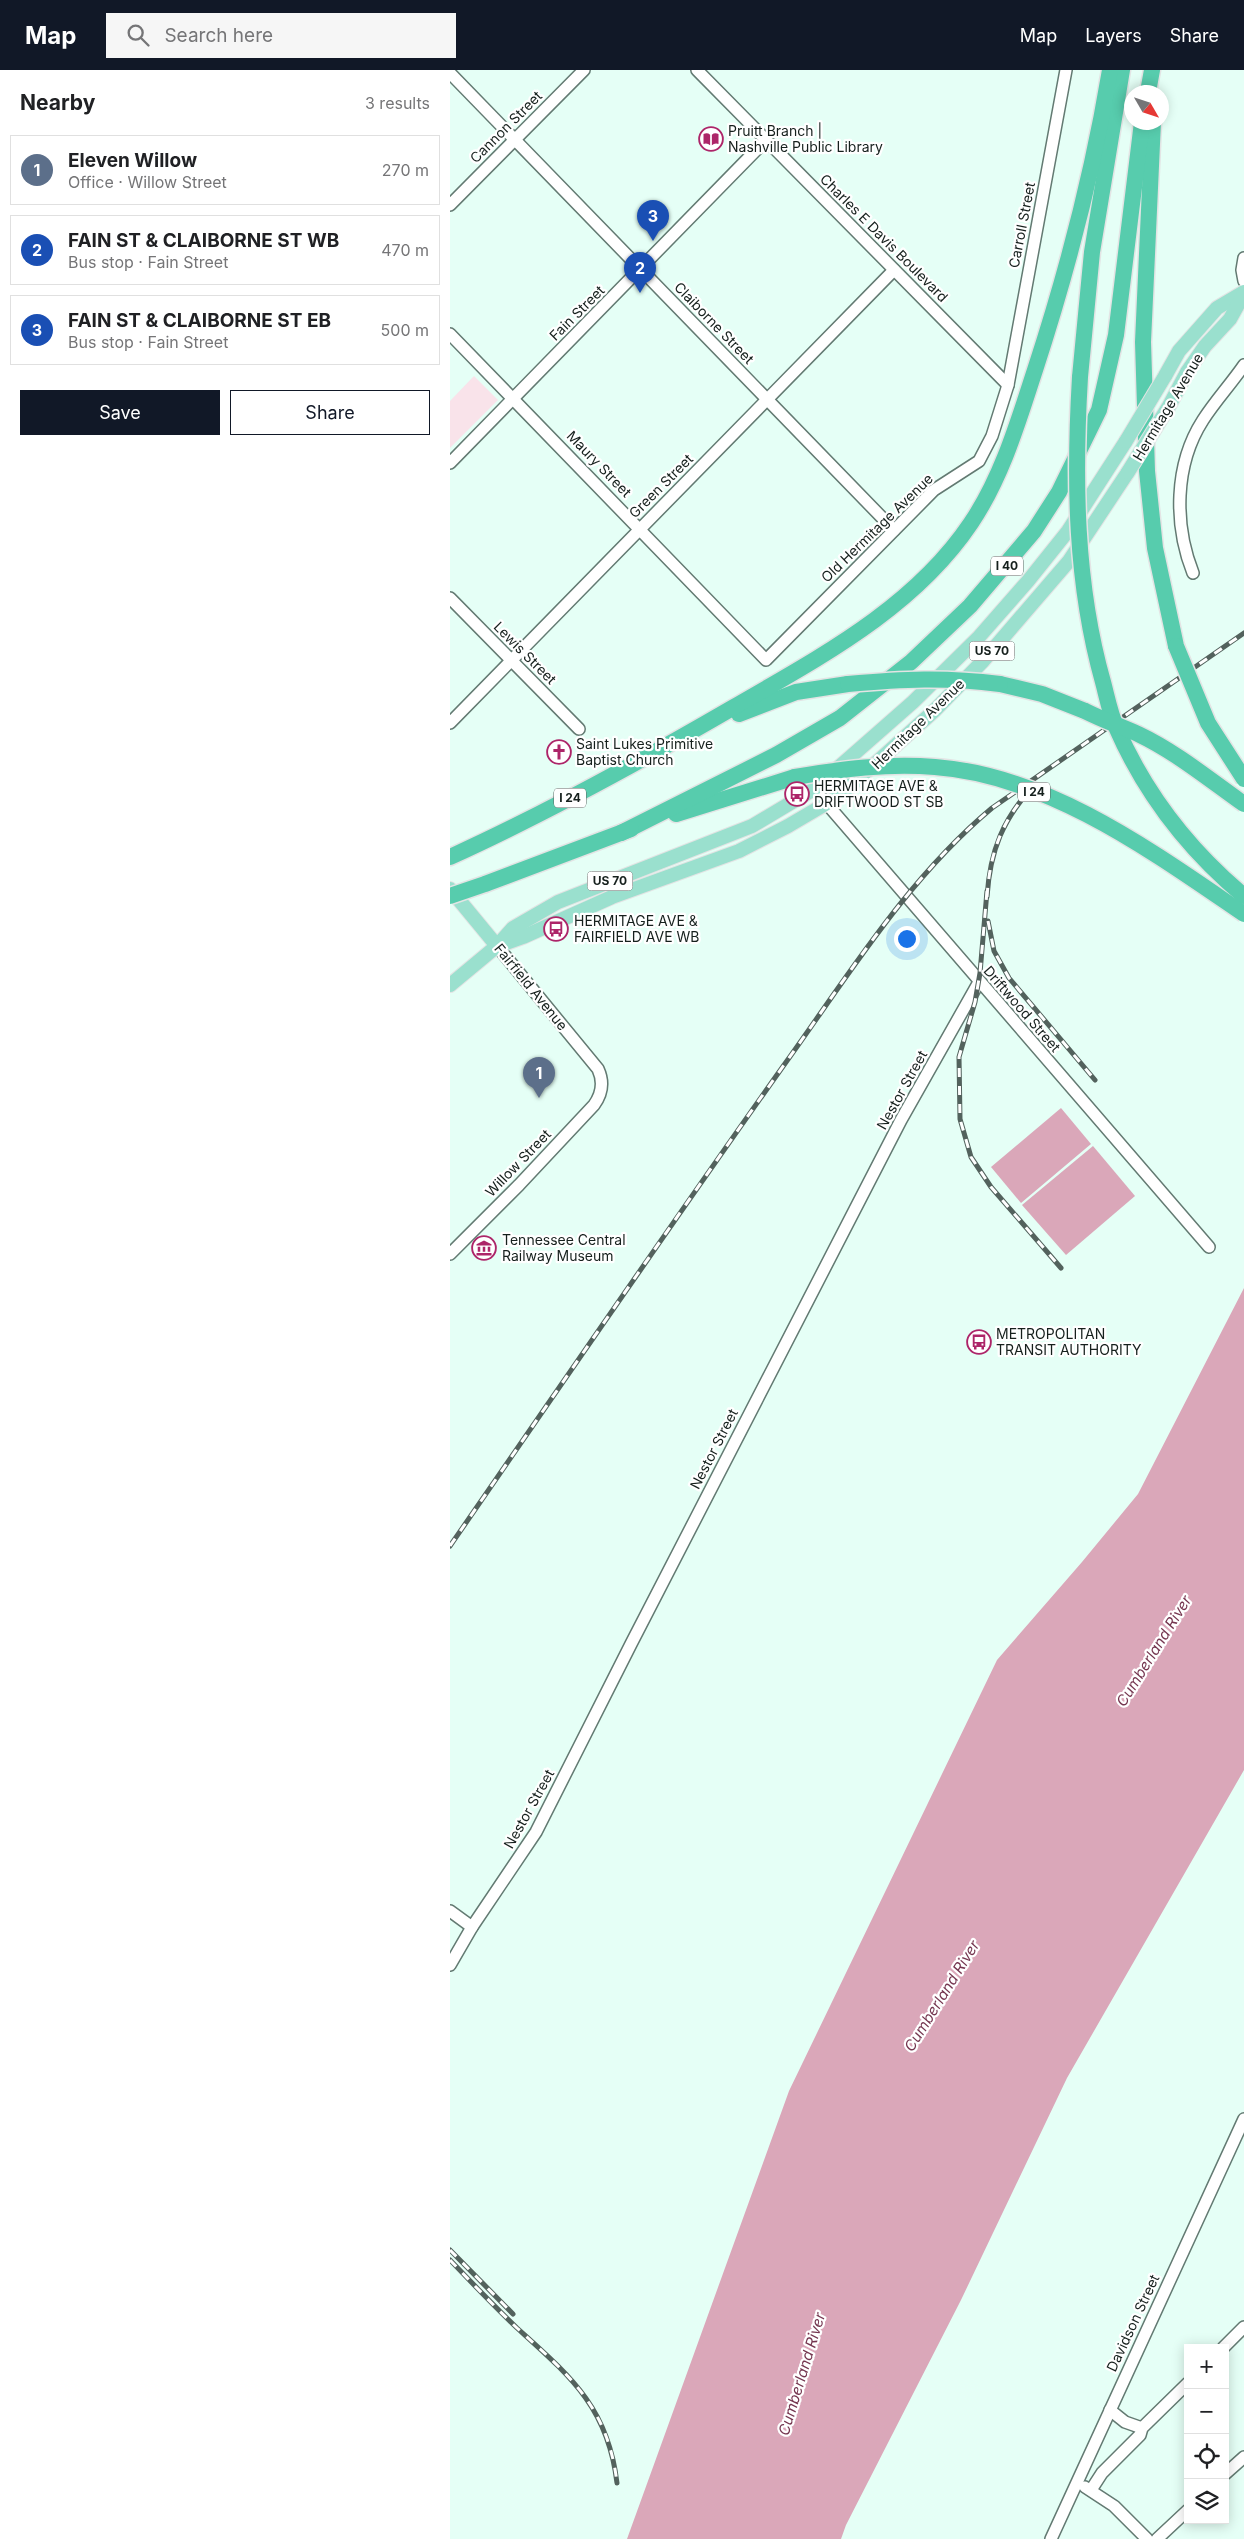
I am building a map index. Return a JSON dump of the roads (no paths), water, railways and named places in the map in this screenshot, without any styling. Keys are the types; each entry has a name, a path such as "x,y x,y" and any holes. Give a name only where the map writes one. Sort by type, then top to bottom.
{"highway":[{"path":"1102,70 1103,109"},
{"path":"673,743 824,655 896,605 937,566 971,523 994,484 1016,429 1051,319 1081,213 1110,70"},
{"path":"1122,70 1092,252 1080,377 1077,477 1085,608 1091,641 1116,727 1152,794 1174,826 1216,873 1244,896"},
{"path":"1149,85 1152,70"},
{"path":"1155,85 1156,70"},
{"name":"I 40","path":"621,833 776,755 840,718 911,662 970,606 1008,565 1034,531 1063,484 1099,410 1116,335 1141,130"},
{"path":"1153,130 1143,342 1147,471 1155,548 1176,646 1208,723 1244,779"},
{"name":"I 24","path":"457,854 553,807 673,743 796,692 848,684 905,679 954,678 1000,684 1042,694 1085,710 1116,727 1138,735 1176,757 1244,804"},
{"name":"I 24","path":"450,896 727,796 795,777 857,767 936,767 988,776 1044,795 1098,820 1170,863 1244,914"}],"main road":[{"name":"Hermitage Avenue","path":"450,985 497,946 512,928 558,902 752,826 814,789 913,702 978,638 1028,581 1068,531 1126,441 1179,351 1217,308 1244,293"},
{"name":"Hermitage Avenue","path":"497,946 522,937 612,897 738,851 828,804 891,751 983,660 1069,561 1128,472 1169,406 1187,372 1205,346 1230,319 1244,293"},
{"name":"Fairfield Avenue","path":"450,889 497,946"}],"street":[{"name":"Cannon Street","path":"450,205 584,70"},
{"name":"Charles E Davis Boulevard","path":"697,70 1008,385"},
{"name":"Carroll Street","path":"1008,385 1066,70"},
{"name":"Claiborne Street","path":"450,73 894,530"},
{"name":"Fain Street","path":"450,463 766,140"},
{"path":"1244,258 1242,270 1244,281"},
{"name":"Green Street","path":"450,723 894,270"},
{"name":"Maury Street","path":"450,334 766,660"},
{"path":"1193,573 1183,548 1181,498 1183,465 1202,421 1244,364"},
{"name":"Old Hermitage Avenue","path":"766,660 934,490 979,461 992,436 1008,385"},
{"name":"Lewis Street","path":"450,598 579,729"},
{"name":"Driftwood Street","path":"814,789 1209,1247"},
{"name":"Fairfield Avenue","path":"497,946 598,1069 601,1079 601,1090"},
{"name":"Nestor Street","path":"450,1965 472,1927 536,1832 630,1644 896,1129 979,982"},
{"name":"Willow Street","path":"450,1254 519,1186 594,1106 601,1090"},
{"path":"450,1911 472,1927"},
{"name":"Davidson Street","path":"1051,2539 1244,2119"},
{"path":"1227,2344 1244,2327"},
{"path":"1091,2490 1102,2474 1140,2435 1142,2428 1184,2387"},
{"path":"1110,2410 1125,2422 1142,2428"},
{"path":"1229,2470 1244,2456"},
{"path":"1077,2482 1114,2506 1147,2539"},
{"path":"1157,2539 1184,2514"}],"water":[{"path":"1061,1108 1091,1144 1021,1203 991,1167"},
{"path":"1093,1146 1135,1196 1066,1255 1022,1205"},
{"name":"Cumberland River","path":"1244,1288 1244,1770 1067,2078 961,2300 846,2525 841,2539 627,2539 789,2091 997,1660 1138,1494"}],"railway":[{"path":"450,1546 856,963 906,897 961,836 992,808 1244,633"},
{"path":"987,897 991,864 1000,836 1014,810 1034,785"},
{"path":"987,891 980,973 975,1002 959,1057 960,1119 971,1157 991,1187 1061,1268"},
{"path":"988,921 994,951 1009,978 1095,1080"},
{"path":"450,2250 513,2314"},
{"path":"450,2260 508,2320 570,2378 584,2395 605,2433 617,2483"}],"place":[{"name":"Pruitt Branch | Nashville Public Library","path":"711,139"},
{"name":"FAIN ST & CLAIBORNE ST EB","path":"653,241"},
{"name":"FAIN ST & CLAIBORNE ST WB","path":"640,293"},
{"name":"Saint Lukes Primitive Baptist Church","path":"559,752"},
{"name":"HERMITAGE AVE & DRIFTWOOD ST SB","path":"797,794"},
{"name":"HERMITAGE AVE & FAIRFIELD AVE WB","path":"556,929"},
{"name":"Eleven Willow","path":"539,1098"},
{"name":"Tennessee Central Railway Museum","path":"484,1248"},
{"name":"METROPOLITAN TRANSIT AUTHORITY","path":"979,1342"}]}
